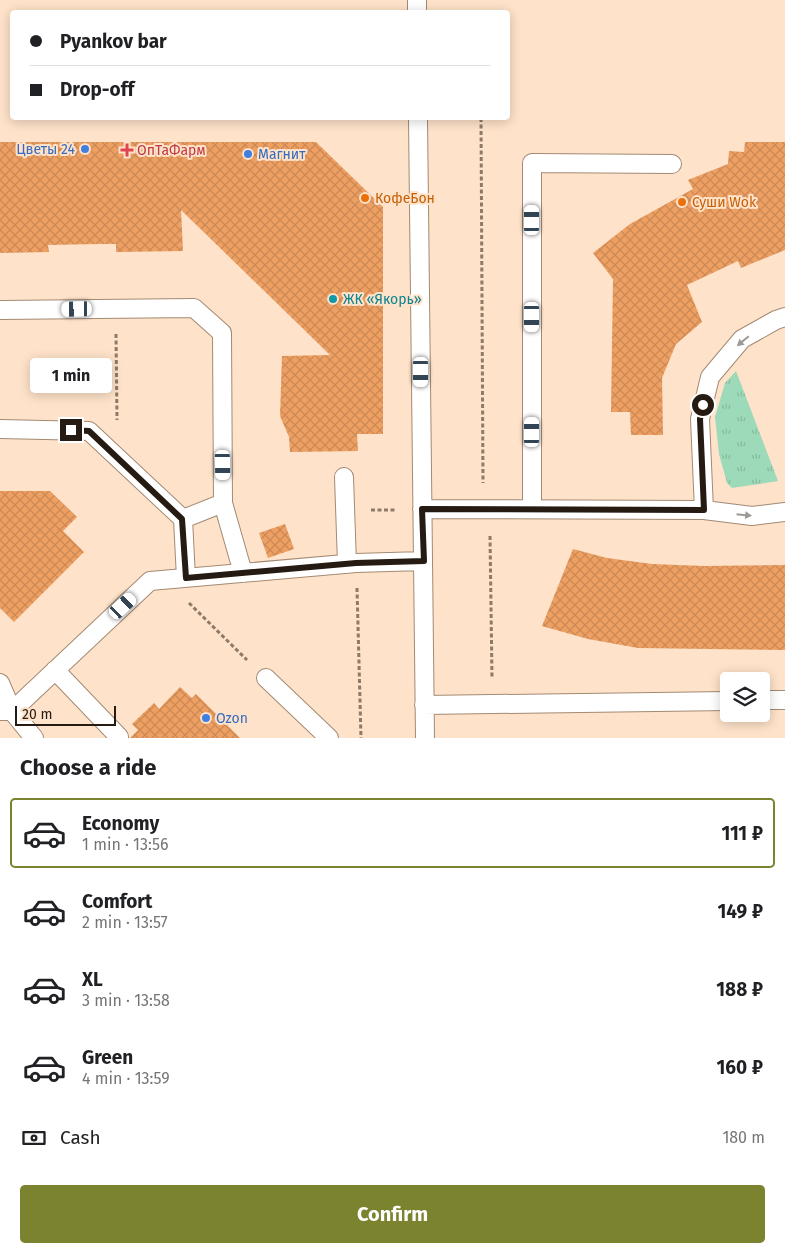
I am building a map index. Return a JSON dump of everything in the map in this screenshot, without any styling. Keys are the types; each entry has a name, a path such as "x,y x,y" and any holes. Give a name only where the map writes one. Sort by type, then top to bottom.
{"lane":[{"path":"418,120 425,738"},
{"path":"532,509 532,163 672,164"},
{"path":"0,310 194,308 222,334 223,503 243,573"},
{"path":"704,510 700,419 710,377 742,339 785,317"},
{"path":"0,429 89,431 182,519 186,578"},
{"path":"344,477 345,510 352,563"},
{"path":"182,519 223,503"},
{"path":"422,509 704,510 752,516 785,512"},
{"path":"6,711 55,670 150,581 352,563 424,561"},
{"path":"55,670 119,737"},
{"path":"266,678 329,738"},
{"path":"0,683 6,711 34,738"},
{"path":"770,700 785,700"},
{"path":"424,705 720,701"}],"path":[{"path":"481,120 483,494 490,531 492,687 501,704"},
{"path":"116,309 117,458"},
{"path":"345,510 422,509"},
{"path":"352,563 361,738"},
{"path":"205,619 266,678"}],"green space":[{"path":"736,371 778,481 732,488 727,483 719,454 715,417 725,383"}],"building":[{"name":"ЖК «Якорь»","path":"0,142 316,142 383,207 383,434 357,434 358,451 290,452 289,437 280,416 282,356 330,355 181,210 183,251 116,252 116,244 100,244 48,245 49,252 0,253"},
{"path":"745,142 785,142 785,250 741,268 738,261 687,285 702,322 676,344 662,378 663,435 631,435 630,412 611,412 613,279 593,253 630,224 693,189 688,180 728,164 729,151 744,152"},
{"path":"0,491 50,491 77,517 63,531 84,552 14,622 0,608"},
{"path":"285,524 294,549 268,558 259,533"},
{"path":"573,549 607,558 652,564 704,566 785,565 785,650 638,648 588,639 542,626"},
{"path":"180,687 192,698 196,694 240,738 130,738 138,730 132,724 154,703 159,709"}],"place":[{"name":"Цветы 24","path":"85,149"},
{"name":"ОпТаФарм","path":"127,150"},
{"name":"Магнит","path":"248,154"},
{"name":"КофеБон","path":"365,198"},
{"name":"Суши Wok","path":"682,202"},
{"name":"ЖК «Якорь»","path":"333,299"},
{"name":"Ozon","path":"206,718"}],"route":[{"path":"71,430 89,431 182,519 186,578 356,563 424,561 422,509 704,510 700,419 703,405"}]}
